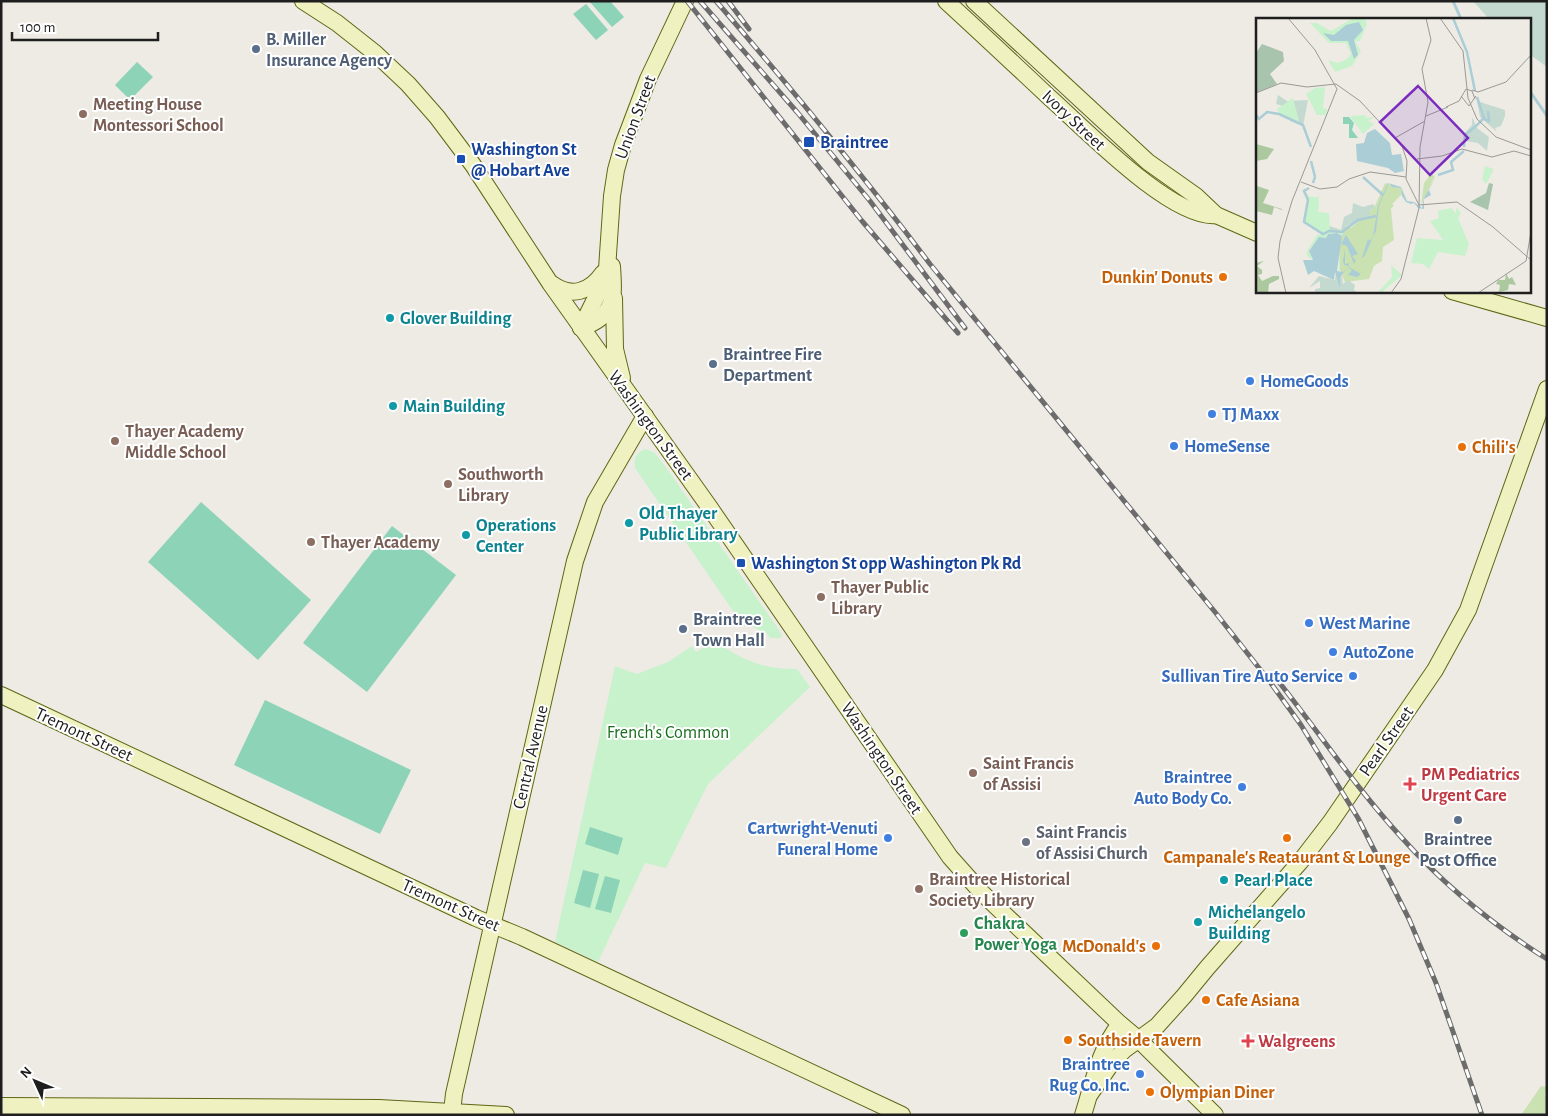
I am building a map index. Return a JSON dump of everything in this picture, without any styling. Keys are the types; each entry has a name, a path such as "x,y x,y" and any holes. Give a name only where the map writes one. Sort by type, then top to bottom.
{"main road":[{"name":"Washington Street","path":"304,1 362,42 397,73 428,105 469,160 581,328 710,508 950,857 982,893 1138,1039 1215,1115"},
{"name":"Union Street","path":"581,328 609,263 614,183 628,128 648,79 685,1"},
{"name":"Ivory Street","path":"946,1 1136,175 1189,210 1205,216 1216,215"},
{"name":"Ivory Street","path":"974,1 1143,157 1196,196 1216,215 1256,233"},
{"path":"550,283 566,292 588,289 605,269 610,239"},
{"name":"Union Street","path":"610,239 615,349 625,390"},
{"path":"1456,292 1547,318"},
{"path":"581,328 593,323 603,315 610,306 614,294"},
{"name":"Pearl Street","path":"1138,1039 1157,1026 1300,862 1330,823 1438,664 1468,610 1547,389"},
{"name":"Central Avenue","path":"452,1112 454,1094 578,549 599,495 644,416"},
{"name":"Tremont Street","path":"1,694 902,1115"},
{"path":"1083,1115 1103,1052 1110,1037 1120,1024"},
{"path":"1090,1094 1111,1064 1126,1048 1138,1039"},
{"path":"1,1106 379,1108 506,1115"}],"green space":[{"path":"589,1 610,1 624,17 612,27"},
{"path":"1473,1 1547,1 1547,67 1530,55 1530,18 1488,18"},
{"path":"586,4 608,30 596,40 573,14"},
{"path":"137,62 153,77 130,100 115,85"},
{"path":"646,449 655,453 670,473 779,630 782,636 780,638 770,638 767,634 745,623 733,611 635,468 636,456"},
{"path":"201,502 311,600 258,660 148,562"},
{"path":"392,526 456,575 367,692 303,643"},
{"name":"French's Common","path":"714,641 753,662 785,669 797,669 810,687 708,784 666,868 645,863 598,962 555,942 615,666 637,674 668,662 692,646 696,652"},
{"path":"265,700 411,770 380,834 234,765"},
{"path":"590,827 623,838 618,855 585,844"},
{"path":"583,870 599,874 590,908 574,903"},
{"path":"605,876 620,880 611,913 595,909"},
{"path":"1541,1086 1547,1087 1545,1095 1547,1097 1547,1115 1521,1115"}],"waterway":[{"path":"1453,1 1461,18"},
{"path":"1530,91 1547,116"}],"railway":[{"path":"687,1 862,221 958,333"},
{"path":"700,1 797,112 870,201 965,328"},
{"path":"716,1 825,131 930,264 1215,612 1301,725 1358,818 1409,919 1436,983 1482,1115"},
{"path":"728,1 749,29"},
{"path":"1275,677 1385,819 1418,855 1452,888 1488,918 1547,959"}],"place":[{"name":"B. Miller Insurance Agency","path":"256,49"},
{"name":"Meeting House Montessori School","path":"83,114"},
{"name":"Braintree","path":"809,142"},
{"name":"Washington St @ Hobart Ave","path":"461,159"},
{"name":"Dunkin' Donuts","path":"1223,277"},
{"name":"Glover Building","path":"390,318"},
{"name":"Braintree Fire Department","path":"713,364"},
{"name":"HomeGoods","path":"1250,381"},
{"name":"Main Building","path":"393,406"},
{"name":"TJ Maxx","path":"1212,414"},
{"name":"Thayer Academy Middle School","path":"115,441"},
{"name":"HomeSense","path":"1174,446"},
{"name":"Chili's","path":"1462,447"},
{"name":"Southworth Library","path":"448,484"},
{"name":"Old Thayer Public Library","path":"629,523"},
{"name":"Operations Center","path":"466,535"},
{"name":"Thayer Academy","path":"311,542"},
{"name":"Washington St opp Washington Pk Rd","path":"741,563"},
{"name":"Thayer Public Library","path":"821,597"},
{"name":"West Marine","path":"1309,623"},
{"name":"Braintree Town Hall","path":"683,629"},
{"name":"AutoZone","path":"1333,652"},
{"name":"Sullivan Tire Auto Service","path":"1353,676"},
{"name":"Saint Francis of Assisi","path":"973,773"},
{"name":"PM Pediatrics Urgent Care","path":"1410,784"},
{"name":"Braintree Auto Body Co.","path":"1242,787"},
{"name":"Braintree Post Office","path":"1458,820"},
{"name":"Cartwright-Venuti Funeral Home","path":"888,838"},
{"name":"Campanale's Reataurant & Lounge","path":"1287,838"},
{"name":"Saint Francis of Assisi Church","path":"1026,842"},
{"name":"Pearl Place","path":"1224,880"},
{"name":"Braintree Historical Society Library","path":"919,889"},
{"name":"Michelangelo Building","path":"1198,922"},
{"name":"Chakra Power Yoga","path":"964,933"},
{"name":"McDonald's","path":"1156,946"},
{"name":"Cafe Asiana","path":"1206,1000"},
{"name":"Southside Tavern","path":"1068,1040"},
{"name":"Walgreens","path":"1248,1041"},
{"name":"Braintree Rug Co. Inc.","path":"1140,1074"},
{"name":"Olympian Diner","path":"1150,1092"}]}
